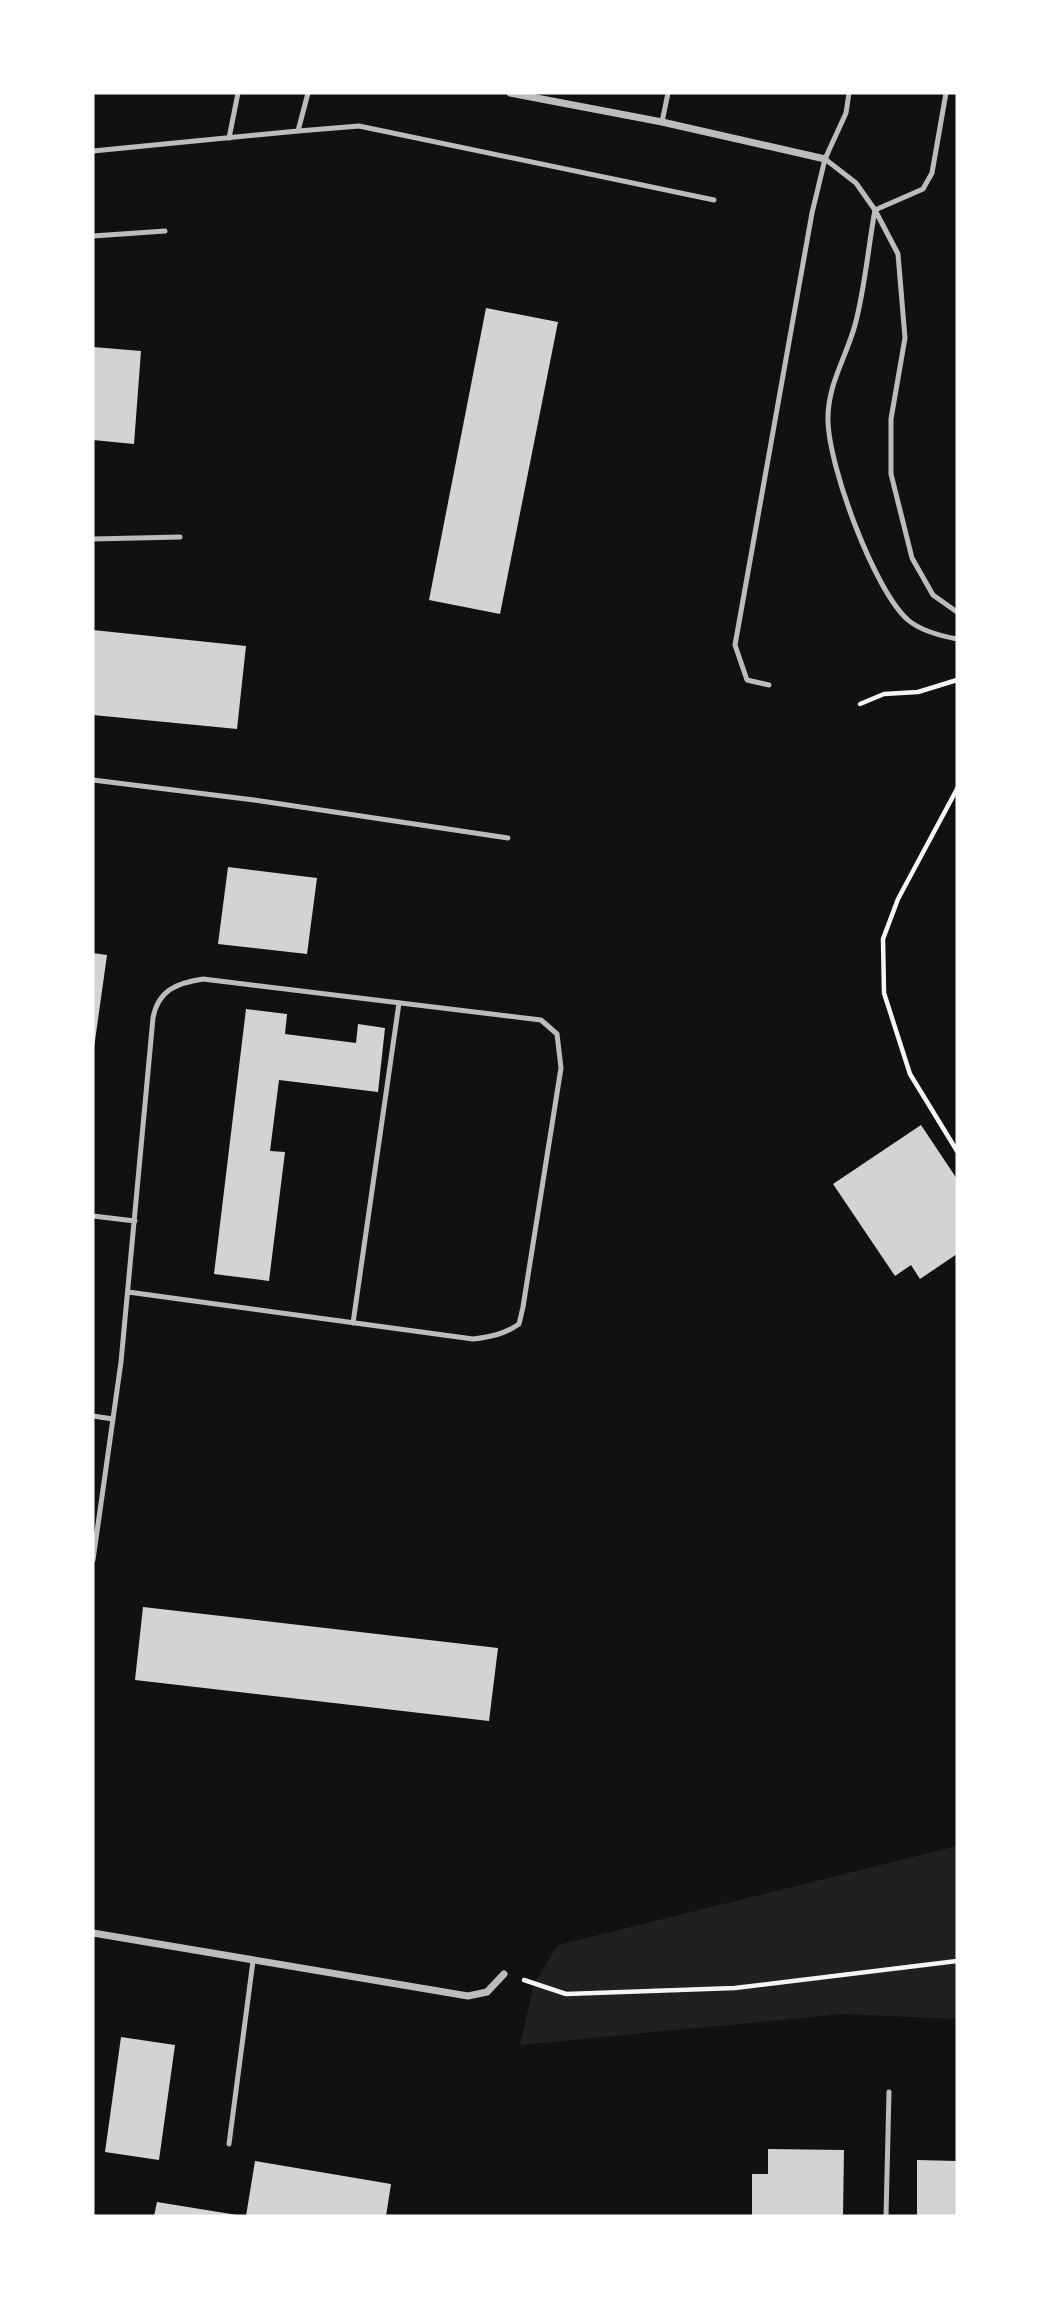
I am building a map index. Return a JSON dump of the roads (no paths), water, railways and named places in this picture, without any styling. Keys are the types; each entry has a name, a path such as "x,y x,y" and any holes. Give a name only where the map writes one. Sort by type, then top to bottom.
{"street":[{"path":"510,93 662,122 825,159"},
{"path":"93,1933 468,1996 487,1992 503,1974"}],"lane":[{"path":"229,138 238,93"},
{"path":"298,131 308,93"},
{"path":"662,122 668,93"},
{"path":"769,685 747,680 735,645 812,213 825,159 846,113 849,93"},
{"path":"875,210 923,189 932,173 946,93"},
{"path":"93,151 359,126 714,200"},
{"path":"825,159 856,183 875,210 898,254 905,338 891,419 891,474 912,558 933,595 957,612"},
{"path":"875,210 855,326 833,381 828,421 832,456 883,588 909,621 939,636 957,639"},
{"path":"93,236 165,230"},
{"path":"93,539 180,537"},
{"path":"93,780 254,800 508,838"},
{"path":"93,1560 128,1292 153,1018 155,1004 163,994 173,986 203,979 541,1020 557,1034 561,1068 519,1324 490,1337 473,1339 128,1292"},
{"path":"353,1323 399,1003"},
{"path":"93,1216 135,1221"},
{"path":"93,1416 113,1419"},
{"path":"229,2144 253,1961"},
{"path":"886,2216 889,2092"}]}
